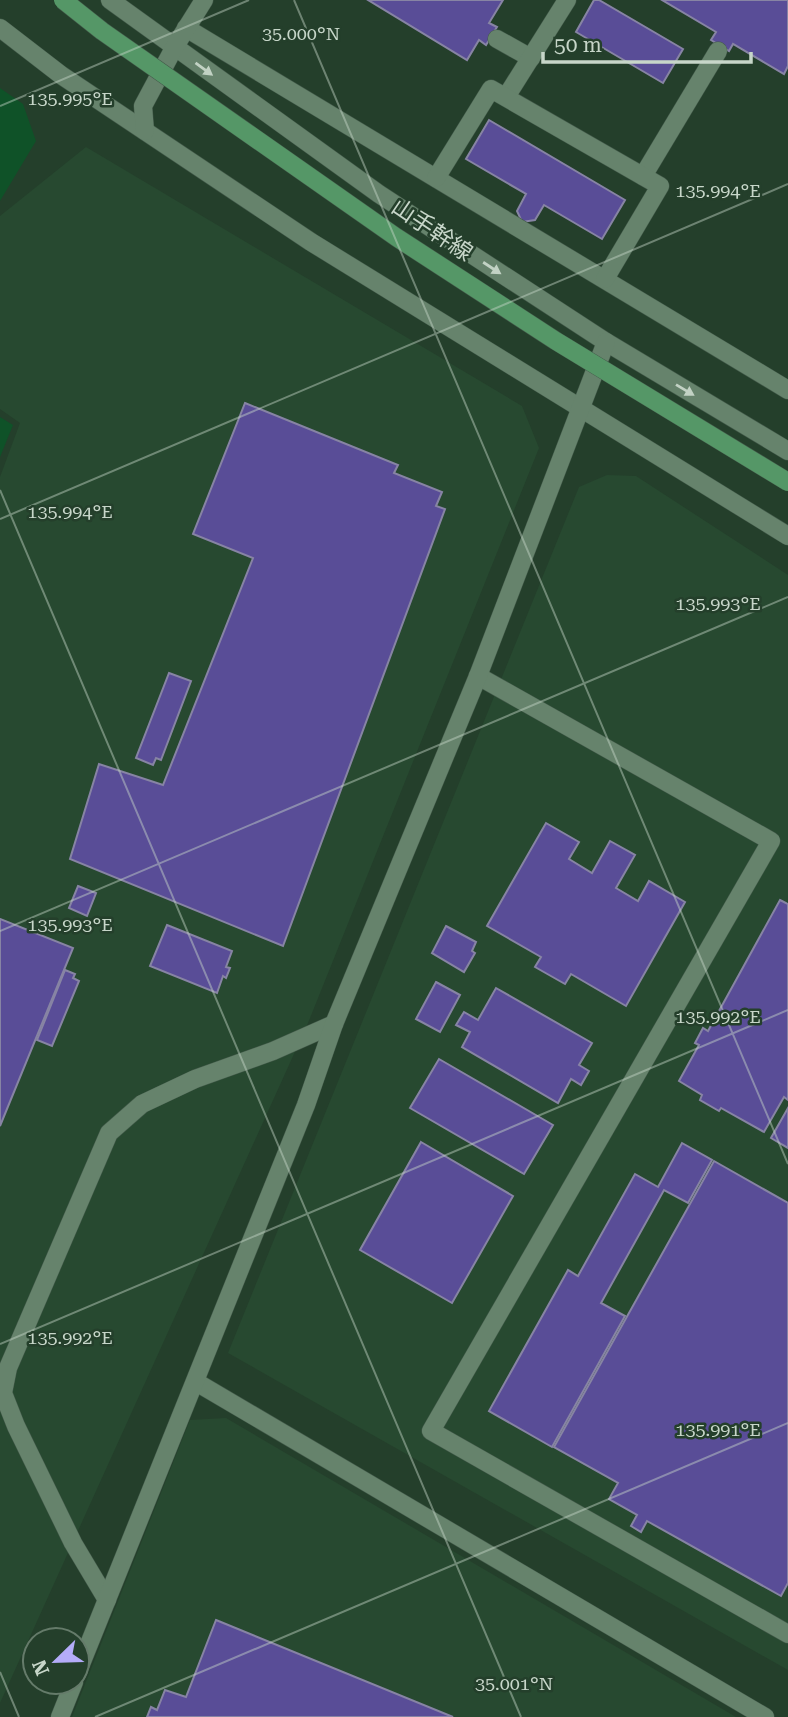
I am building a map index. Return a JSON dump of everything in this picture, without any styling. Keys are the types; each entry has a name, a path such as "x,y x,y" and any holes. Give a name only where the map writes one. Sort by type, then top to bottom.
{"main road":[{"name":"山手幹線","path":"63,0 102,31 396,237 556,341 788,482"}],"street":[{"path":"110,0 379,194 606,342 788,451"},
{"path":"145,131 143,106 204,0"},
{"path":"506,97 567,0"},
{"path":"0,28 61,75 312,242 788,536"},
{"path":"186,28 788,390"},
{"path":"497,38 531,58"},
{"path":"643,176 718,51"},
{"path":"436,178 491,89 660,186 605,279"},
{"path":"91,1639 306,1105 334,1024 478,677 606,342"},
{"path":"478,677 771,841 431,1431 788,1634"},
{"path":"107,1600 73,1543 16,1426 3,1393 8,1368 109,1133 142,1104 195,1079 273,1051 334,1024"},
{"path":"196,1382 765,1717"},
{"path":"60,1717 68,1696"}],"shaded area":[{"path":"0,88 23,104 36,141 0,201"},
{"path":"86,147 522,406 539,448 308,1023 35,1626 21,1626 21,1657 0,1703 0,477 20,423 0,409 0,216"},
{"path":"0,417 13,425 0,457"},
{"path":"607,475 636,476 788,575 788,1670 228,1353 579,487"},
{"path":"226,1418 736,1717 72,1717 80,1696 91,1696 91,1669 190,1420"}],"building":[{"path":"368,0 503,0 489,23 497,27 486,45 479,40 467,60"},
{"path":"594,0 599,0 683,49 663,83 576,32"},
{"path":"662,0 788,0 788,66 784,74 733,44 729,51 711,40 716,32"},
{"path":"489,120 625,200 602,239 544,205 535,220 522,222 517,211 526,194 466,159"},
{"path":"245,403 398,465 394,473 442,492 436,506 445,509 283,946 70,859 99,764 163,785 253,558 193,534"},
{"path":"169,673 191,681 161,760 156,758 153,765 136,758"},
{"path":"546,823 579,842 569,859 592,873 610,841 635,855 616,888 638,901 649,881 685,902 626,1006 571,974 565,984 535,967 541,957 487,926"},
{"path":"78,886 96,893 87,916 69,908"},
{"path":"780,900 788,904 788,1100 784,1097 764,1132 721,1108 719,1111 700,1100 702,1095 679,1081 699,1045 695,1043 703,1028 708,1031"},
{"path":"0,919 73,948 0,1126"},
{"path":"167,925 232,951 226,967 230,968 226,978 223,976 217,993 150,966"},
{"path":"446,926 476,942 472,951 475,953 464,972 432,953"},
{"path":"65,970 75,974 73,978 79,981 52,1046 37,1040"},
{"path":"436,982 460,995 440,1032 416,1019"},
{"path":"496,988 592,1043 579,1065 589,1071 581,1085 571,1079 558,1103 462,1047 470,1032 456,1025 464,1012 478,1020"},
{"path":"439,1059 553,1125 524,1174 410,1108"},
{"path":"788,1108 788,1148 771,1138"},
{"path":"421,1142 513,1196 452,1303 360,1250"},
{"path":"682,1143 712,1160 688,1203 664,1190 601,1303 625,1316 552,1447 489,1411 568,1270 578,1276 635,1174 658,1187"},
{"path":"714,1161 788,1203 788,1583 781,1596 647,1521 641,1532 631,1526 637,1515 609,1499 618,1483 554,1447"},
{"path":"216,1620 453,1717 147,1717 151,1707 157,1710 165,1690 186,1697"}]}
